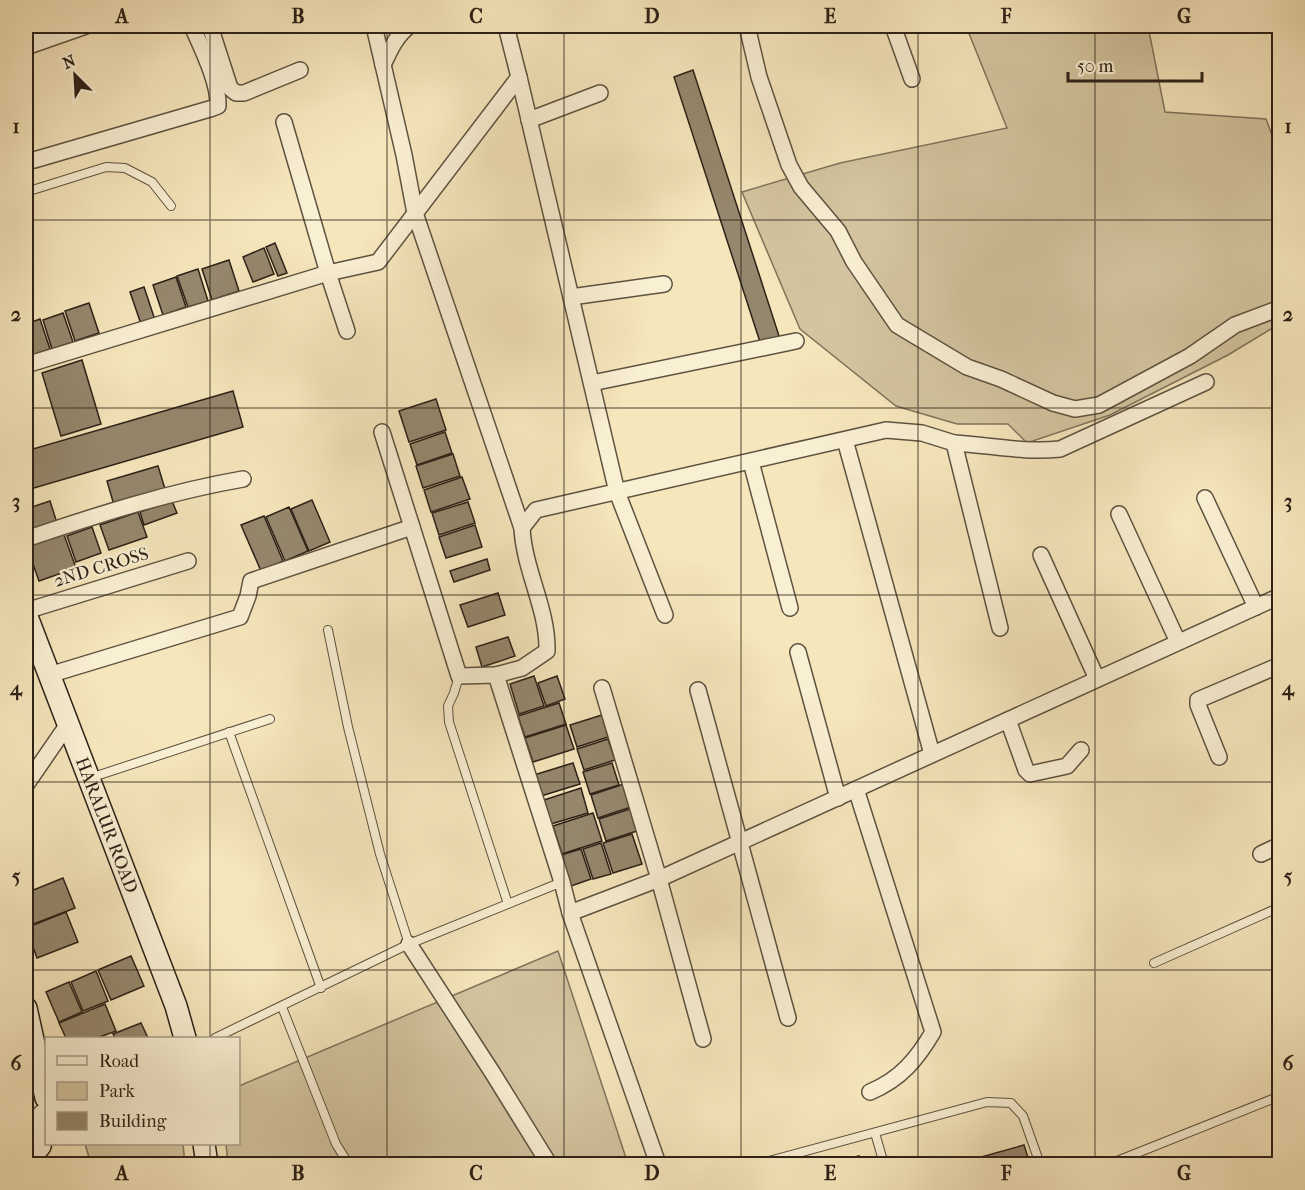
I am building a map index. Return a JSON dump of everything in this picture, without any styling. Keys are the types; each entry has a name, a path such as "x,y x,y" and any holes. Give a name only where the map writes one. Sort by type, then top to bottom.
{"street":[{"path":"26,33 47,26"},
{"path":"26,47 86,26"},
{"path":"34,160 218,106 209,69 192,26"},
{"path":"211,26 230,88 236,93 244,93 300,70"},
{"path":"374,26 416,213 522,528 523,548 548,631 547,651 522,668 496,675 459,676 382,432"},
{"path":"383,65 401,32 409,26"},
{"path":"506,26 617,492 665,615"},
{"path":"747,26 759,77 789,165 801,187 838,231 854,262 897,326 967,367 1001,379 1053,403 1075,408 1099,405 1190,356 1235,325 1280,308"},
{"path":"893,26 912,79"},
{"path":"26,365 328,273 378,262 519,77"},
{"path":"529,120 600,93"},
{"path":"284,122 347,331"},
{"path":"571,297 664,284"},
{"path":"592,383 796,341"},
{"path":"522,528 536,510 886,430 922,433 954,443 1024,450 1060,449 1206,382"},
{"path":"845,440 932,754"},
{"path":"954,443 1000,628"},
{"path":"751,462 790,608"},
{"path":"26,539 196,487 243,479"},
{"path":"1205,498 1256,607"},
{"path":"1119,514 1178,642"},
{"path":"49,675 240,616 251,581 412,526"},
{"path":"1041,555 1097,679"},
{"name":"2ND CROSS","path":"26,612 188,561"},
{"path":"570,913 658,879 1280,596"},
{"name":"HARALUR ROAD","path":"26,612 176,1006 185,1037"},
{"path":"798,652 838,798"},
{"path":"1219,757 1198,700 1279,668"},
{"path":"496,675 570,913 658,1164"},
{"path":"602,688 703,1039"},
{"path":"698,690 788,1018"},
{"path":"1008,720 1026,770 1030,774 1067,766 1080,750"},
{"path":"26,786 68,724"},
{"path":"856,789 933,1032 918,1057 886,1085 870,1092"},
{"path":"1261,854 1279,846"},
{"path":"409,944 549,1164"},
{"path":"26,1008 45,1094"},
{"path":"26,1126 45,1110"},
{"path":"26,1162 40,1146 45,1122"},
{"path":"204,1145 207,1164"}],"lane":[{"path":"26,192 106,167 125,168 152,182 171,206"},
{"path":"328,630 348,727 377,842 409,944"},
{"path":"459,676 448,706 449,722 508,904"},
{"path":"89,778 270,719"},
{"path":"229,732 321,988"},
{"path":"217,1037 409,944 562,882"},
{"path":"1154,963 1280,907"},
{"path":"282,1007 336,1144 346,1160 354,1164"},
{"path":"1112,1163 1280,1096"},
{"path":"758,1164 772,1163 987,1102 1011,1103 1023,1116 1041,1164"},
{"path":"875,1132 885,1164"}],"green space":[{"path":"966,26 1148,26 1165,112 1266,119 1279,154 1279,324 1228,355 1110,415 1027,443 1008,424 957,424 896,406 800,329 742,192 840,163 1007,128"},
{"path":"558,951 628,1164 228,1164 226,1145 240,1145 240,1086"},
{"path":"85,1145 183,1145 185,1164 91,1164"}],"building":[{"path":"693,70 780,339 761,345 674,77"},
{"path":"275,243 287,273 278,276 266,247"},
{"path":"264,248 274,274 253,282 243,257"},
{"path":"229,260 239,291 212,300 202,269"},
{"path":"198,269 208,301 188,307 177,276"},
{"path":"176,277 186,307 163,315 153,285"},
{"path":"144,287 155,320 141,324 130,292"},
{"path":"89,303 99,333 75,341 65,311"},
{"path":"63,313 73,342 52,349 43,320"},
{"path":"40,319 50,349 26,357 26,324"},
{"path":"82,360 101,424 61,436 42,373"},
{"path":"233,391 243,427 27,490 26,451"},
{"path":"436,399 446,430 409,442 399,411"},
{"path":"445,432 452,453 417,465 410,444"},
{"path":"453,454 460,476 423,488 416,466"},
{"path":"158,466 165,489 114,505 107,481"},
{"path":"462,477 470,499 431,512 424,490"},
{"path":"312,500 330,542 309,551 291,509"},
{"path":"50,501 57,523 26,533 26,509"},
{"path":"172,501 177,513 144,525 140,512"},
{"path":"468,502 475,523 439,535 432,513"},
{"path":"289,507 308,551 285,561 266,517"},
{"path":"138,512 147,537 109,550 100,525"},
{"path":"264,516 283,561 261,571 241,525"},
{"path":"475,525 482,547 446,558 439,537"},
{"path":"92,527 101,553 76,562 67,536"},
{"path":"63,532 76,568 39,581 26,544"},
{"path":"487,559 490,570 454,582 450,571"},
{"path":"498,593 505,615 468,627 460,605"},
{"path":"508,637 515,656 482,667 476,647"},
{"path":"534,676 544,706 519,714 510,684"},
{"path":"557,676 565,699 546,706 538,683"},
{"path":"559,703 566,724 525,737 518,716"},
{"path":"602,715 608,737 577,747 570,725"},
{"path":"566,725 574,749 533,762 525,738"},
{"path":"608,739 615,760 584,770 577,749"},
{"path":"573,763 580,784 541,796 534,775"},
{"path":"612,763 619,785 590,794 583,772"},
{"path":"624,784 631,807 598,818 591,795"},
{"path":"581,788 588,813 551,824 544,800"},
{"path":"630,809 637,831 606,841 599,819"},
{"path":"593,813 602,841 562,854 553,826"},
{"path":"632,834 642,864 613,873 603,843"},
{"path":"601,843 611,874 593,879 583,849"},
{"path":"581,849 591,879 571,886 561,855"},
{"path":"63,878 75,908 31,925 26,912 26,893"},
{"path":"66,912 78,942 37,958 26,928"},
{"path":"131,956 144,986 111,1000 98,970"},
{"path":"96,971 108,1001 83,1011 71,982"},
{"path":"69,982 82,1012 59,1022 46,992"},
{"path":"105,1004 116,1031 100,1037 66,1037 59,1023"},
{"path":"141,1023 148,1037 114,1037 113,1034"},
{"path":"1024,1145 1030,1164 956,1164"},
{"path":"859,1156 861,1164 828,1164"}]}
